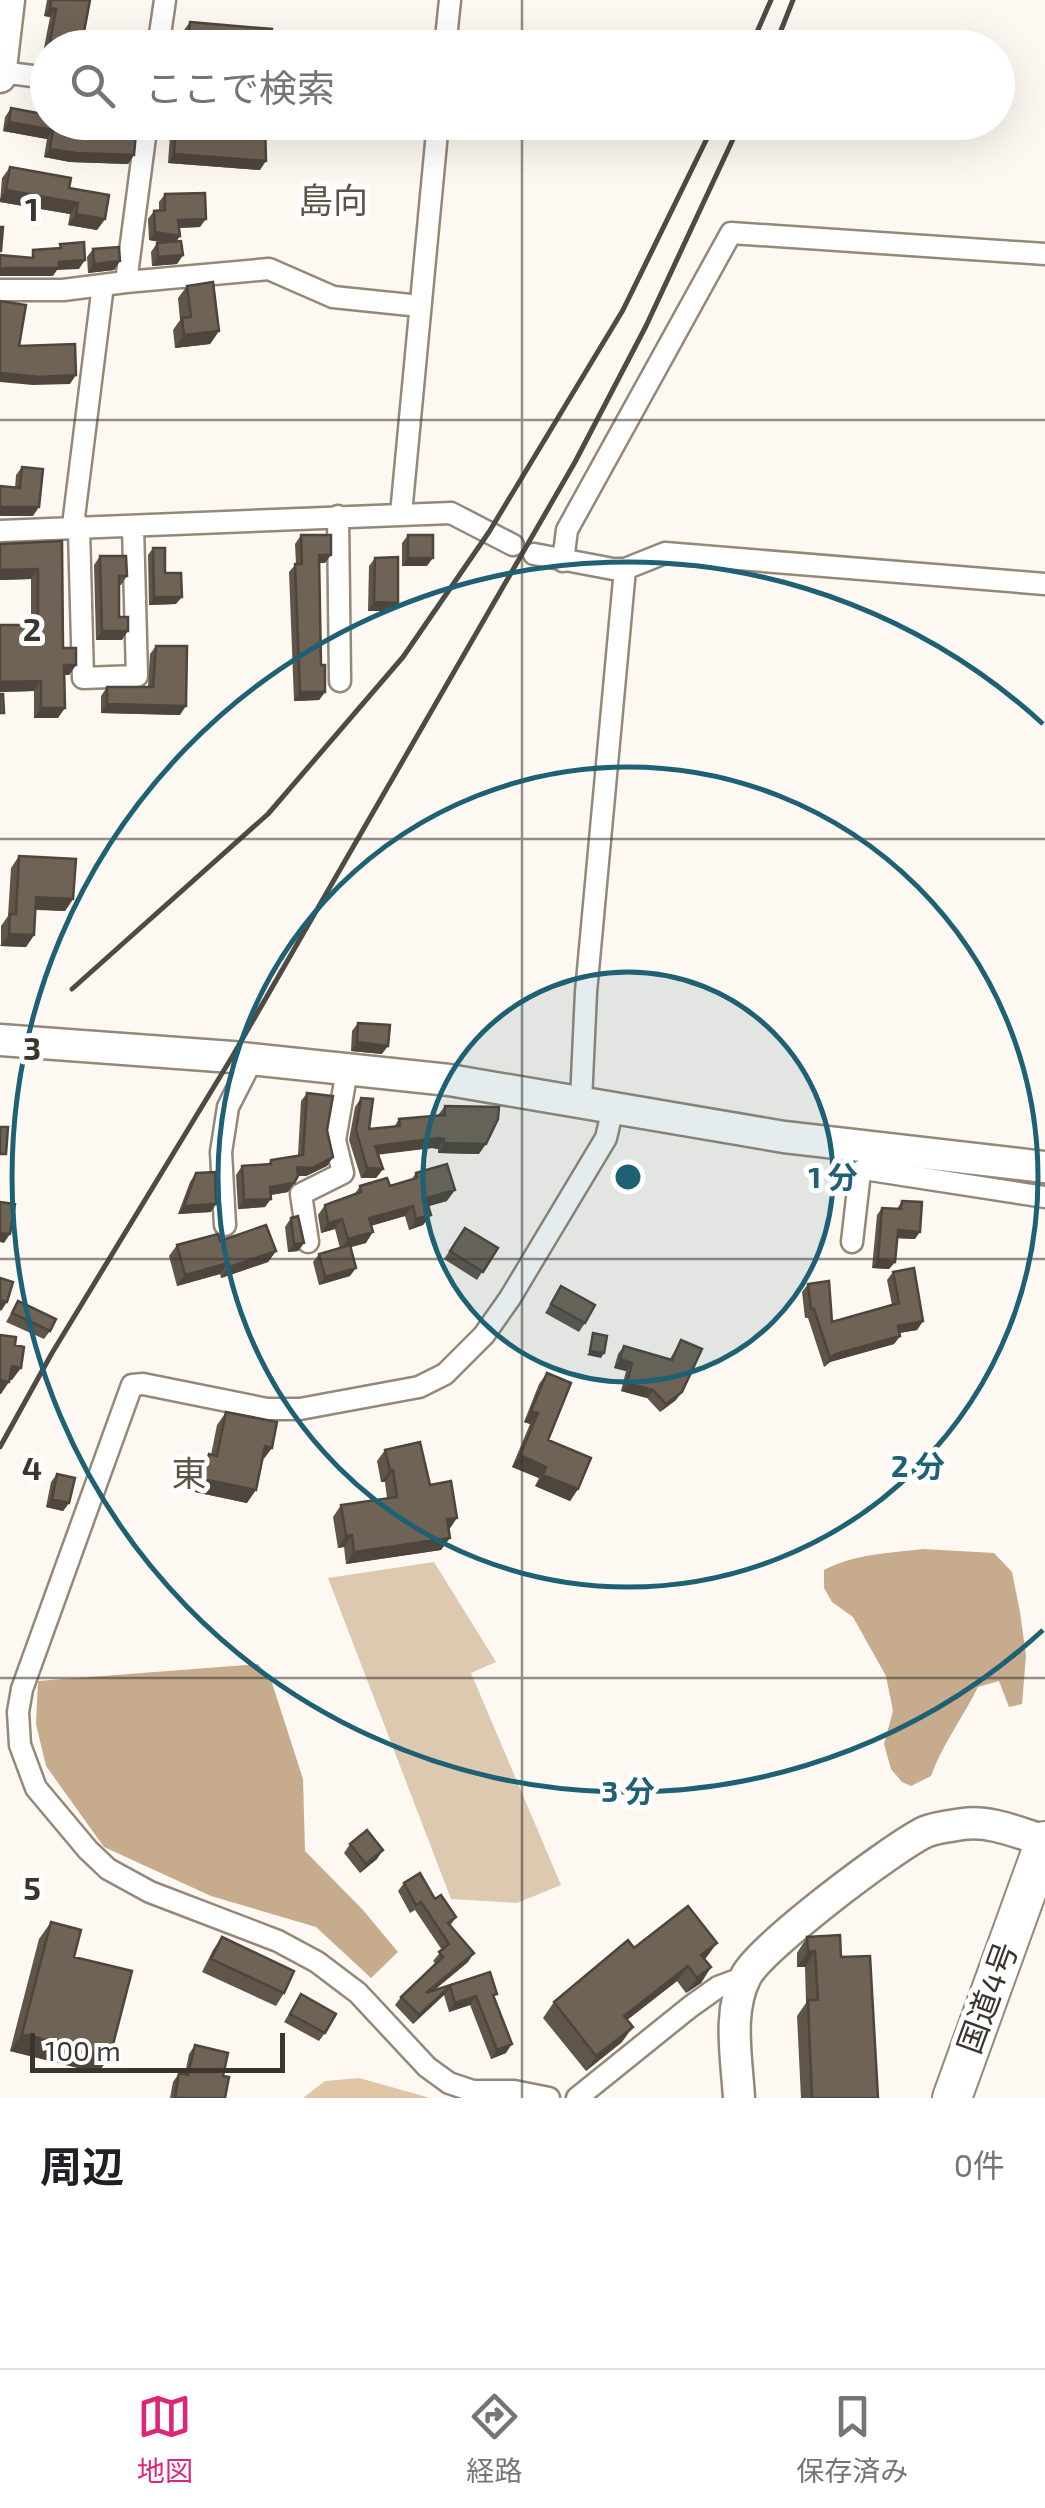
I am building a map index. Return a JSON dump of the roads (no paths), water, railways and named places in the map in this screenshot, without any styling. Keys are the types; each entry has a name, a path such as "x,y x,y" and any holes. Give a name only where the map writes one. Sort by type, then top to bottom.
{"highway":[{"name":"国道4号","path":"952,2098 1045,1841"},
{"name":"国道4号","path":"970,2098 1045,1897"}],"street":[{"path":"8,0 1,59 30,71"},
{"path":"160,30 164,0"},
{"path":"447,30 450,0"},
{"path":"126,282 145,140"},
{"path":"400,514 436,140"},
{"path":"563,561 567,530 730,233 1045,254"},
{"path":"0,290 52,290 269,270 333,298 420,306"},
{"path":"103,285 74,517 78,530 84,678 137,676 133,527"},
{"path":"0,531 451,513 514,544"},
{"path":"338,516 340,681"},
{"path":"534,554 625,569 664,553 1045,584"},
{"path":"581,1101 587,973 625,569"},
{"path":"0,1040 449,1080 784,1136 1045,1167"},
{"path":"225,1225 221,1152 228,1107 252,1060"},
{"path":"308,1242 300,1194 344,1173 335,1140 346,1070"},
{"path":"549,2098 514,2091 473,2090 449,2083 428,2067 358,1993 317,1962 278,1941 150,1892 108,1869 36,1788 20,1745 18,1712 22,1689 68,1554 132,1384 267,1409 300,1410 420,1388 445,1374 484,1335 510,1298 606,1138 613,1108"},
{"path":"852,1242 860,1172 864,1169 1045,1197"},
{"path":"739,2098 735,2023 745,1977 758,1960 801,1923 864,1873 926,1832 968,1823 996,1826 1045,1841"},
{"path":"577,2098 690,2007 718,1987 745,1977"}],"railway":[{"path":"758,30 771,0"},
{"path":"781,30 793,0"},
{"path":"72,989 268,814 403,657 489,532 623,310 706,140"},
{"path":"0,1447 52,1353 232,1057 575,462 646,326 733,140"}],"district":[{"name":"島向","path":"333,201"},
{"name":"東","path":"189,1474"}]}
